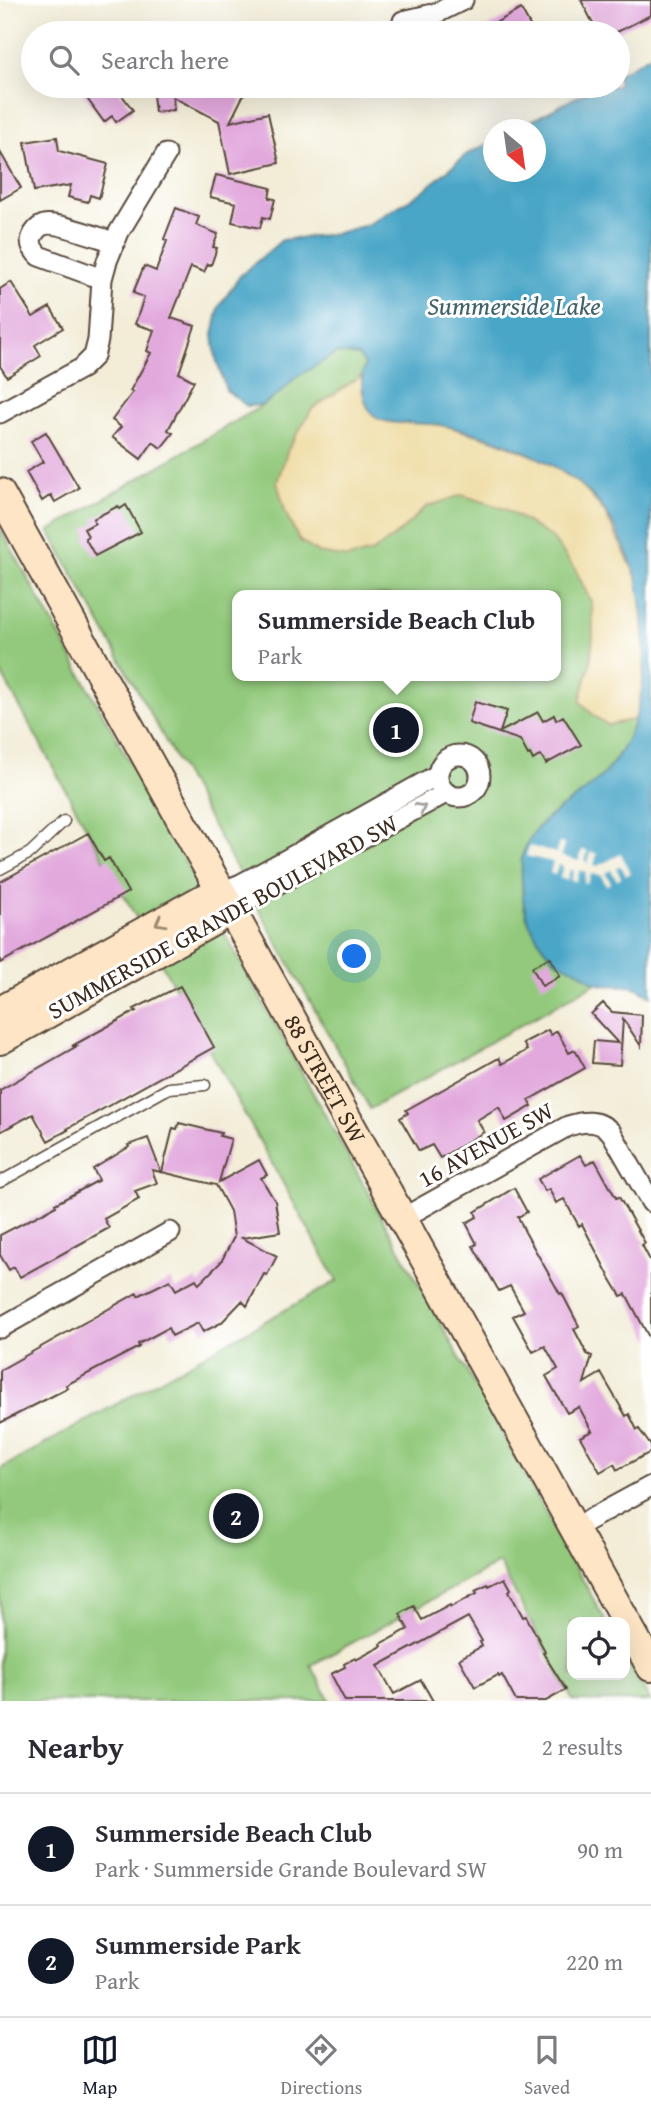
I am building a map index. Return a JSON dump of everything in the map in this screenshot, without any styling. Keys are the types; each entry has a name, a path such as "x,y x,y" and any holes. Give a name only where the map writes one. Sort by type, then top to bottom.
{"street":[{"path":"403,21 437,13 463,0"},
{"path":"0,413 89,362 97,349 103,279 114,242 166,154"},
{"path":"103,279 39,256 33,248 32,237 42,225 55,224 114,242"},
{"name":"88 STREET SW","path":"0,493 651,1667"},
{"name":"SUMMERSIDE GRANDE BOULEVARD SW","path":"0,1011 201,900 226,901 446,793 460,797 472,792 480,780 478,766 468,756 454,754 442,762 437,775 241,884 226,901 214,921 0,1040"},
{"path":"437,775 438,782 446,793"},
{"name":"16 AVENUE SW","path":"403,1219 579,1122 595,1122 605,1126 617,1139 651,1202"},
{"path":"0,1328 170,1232"},
{"path":"574,1528 651,1486"}],"lane":[{"path":"0,869 30,853 64,821"},
{"path":"0,1182 169,1088 205,1085"}],"green space":[{"path":"337,353 359,356 365,365 546,461 642,706 629,741 615,763 522,856 525,911 538,938 559,962 596,983 370,1109 49,531 279,394 295,378"},
{"path":"0,528 603,1617 567,1617 567,1680 630,1680 630,1665 650,1701 573,1701 499,1563 311,1665 330,1701 0,1701 0,1469 337,1281 0,671"}],"sand":[{"path":"361,376 367,406 389,422 439,424 497,441 546,461 582,486 604,511 637,578 649,626 649,682 637,719 608,725 594,716 580,701 590,665 592,604 575,569 552,538 506,509 462,495 426,507 401,531 373,552 348,558 318,553 299,540 286,514 277,482 288,449 312,409"}],"water":[{"name":"Summerside Lake","path":"651,55 651,996 632,987 596,983 559,962 533,931 523,898 522,857 531,837 543,822 591,786 611,766 636,717 642,690 644,634 637,578 605,511 591,494 573,479 508,444 440,425 390,422 377,418 365,401 362,386 365,365 359,356 337,353 295,378 263,405 247,406 226,390 216,358 213,335 219,307 240,276 282,240 334,234 367,225 422,192 467,154 483,146 483,182 546,182 546,119 535,119 574,98 630,98 630,67"}],"pier":[{"path":"559,843 564,844 561,856 579,861 582,850 588,851 585,861 588,863 591,852 597,854 594,865 598,866 621,854 631,873 626,875 621,866 616,868 621,877 617,880 611,870 605,873 611,883 606,885 601,875 591,874 587,884 584,883 586,872 580,870 576,881 571,880 574,871 570,869 567,880 560,878 563,866 558,865 555,875 550,873 553,862 526,856 529,846 556,853"}],"building":[{"path":"581,0 651,0 651,15 630,26 630,21 592,21"},
{"path":"521,9 528,21 499,21"},
{"path":"87,98 124,98 133,110 116,122 112,116 104,122"},
{"path":"153,98 173,98 174,110 155,112"},
{"path":"175,98 242,98 230,122 268,113 279,163 230,174 219,121"},
{"path":"57,137 59,151 108,164 99,198 90,195 88,202 68,197 71,185 34,191 25,142"},
{"path":"0,152 21,188 0,200"},
{"path":"216,175 271,188 269,198 275,199 270,219 263,217 260,228 232,222 236,203 210,197"},
{"path":"176,208 199,217 196,225 218,234 213,247 217,248 211,265 208,264 204,272 191,267 171,318 195,326 179,373 194,381 168,430 173,433 161,448 153,442 141,459 112,437 121,427 112,420 133,392 130,391 151,353 147,351 154,330 135,324 144,297 133,293 144,266 156,271"},
{"path":"11,282 33,317 50,307 63,328 35,345 41,356 7,377 0,366 0,289"},
{"path":"46,432 79,488 55,502 51,495 42,501 26,472 43,462 31,441"},
{"path":"126,505 141,532 95,556 85,538 88,536 84,529 95,523 93,519 118,506 120,509"},
{"path":"475,702 507,711 500,732 538,712 543,721 554,715 556,720 563,716 581,745 546,764 541,755 533,760 520,740 469,723"},
{"path":"88,833 104,861 109,858 128,892 0,963 0,882"},
{"path":"550,957 560,976 542,986 532,967"},
{"path":"180,986 214,1047 48,1141 33,1114 0,1132 0,1090 136,1011 134,1009"},
{"path":"603,1003 612,1012 642,1015 641,1046 623,1019 620,1065 592,1063 594,1041 618,1043 591,1014"},
{"path":"548,1030 551,1035 557,1031 569,1053 575,1050 585,1068 529,1100 532,1106 506,1121 499,1107 477,1120 484,1132 440,1158 432,1145 419,1151 400,1118 408,1113 406,1110 499,1058 502,1064 527,1050 523,1043"},
{"path":"179,1123 221,1133 220,1136 231,1139 219,1182 259,1160 267,1175 261,1178 275,1201 280,1232 242,1238 277,1256 267,1275 264,1274 247,1306 242,1301 221,1323 203,1332 198,1323 172,1336 168,1328 138,1344 139,1347 66,1385 68,1388 0,1423 0,1370 137,1293 138,1296 170,1280 176,1290 196,1279 199,1284 221,1262 234,1237 230,1211 216,1185 162,1172 173,1128 177,1129"},
{"path":"148,1138 161,1172 152,1170 157,1183 135,1191 139,1199 104,1219 109,1228 20,1277 14,1267 9,1270 0,1255 0,1235 99,1180 93,1169 129,1147 128,1145"},
{"path":"580,1155 586,1165 595,1160 645,1243 642,1245 651,1262 651,1341 626,1294 621,1296 609,1276 582,1224 579,1226 564,1199 556,1203 549,1189 545,1191 538,1179"},
{"path":"514,1188 527,1212 518,1217 579,1326 574,1329 587,1354 592,1356 584,1383 601,1373 626,1416 629,1414 637,1430 639,1429 651,1446 651,1452 617,1470 614,1464 600,1472 580,1437 592,1431 579,1407 567,1413 546,1376 558,1369 545,1346 533,1352 513,1316 524,1311 510,1286 499,1291 473,1246 477,1244 466,1223 477,1217 475,1212"},
{"path":"505,1578 523,1617 526,1616 545,1651 543,1653 566,1690 546,1701 516,1701 502,1675 475,1687 459,1659 482,1646 482,1641 468,1617 378,1666 394,1694 421,1680 433,1701 345,1701 331,1674 408,1629 400,1614 414,1606 422,1620 477,1593 475,1590"}],"place":[{"name":"Summerside Beach Club","path":"396,730"},
{"name":"Summerside Park","path":"236,1516"}]}
